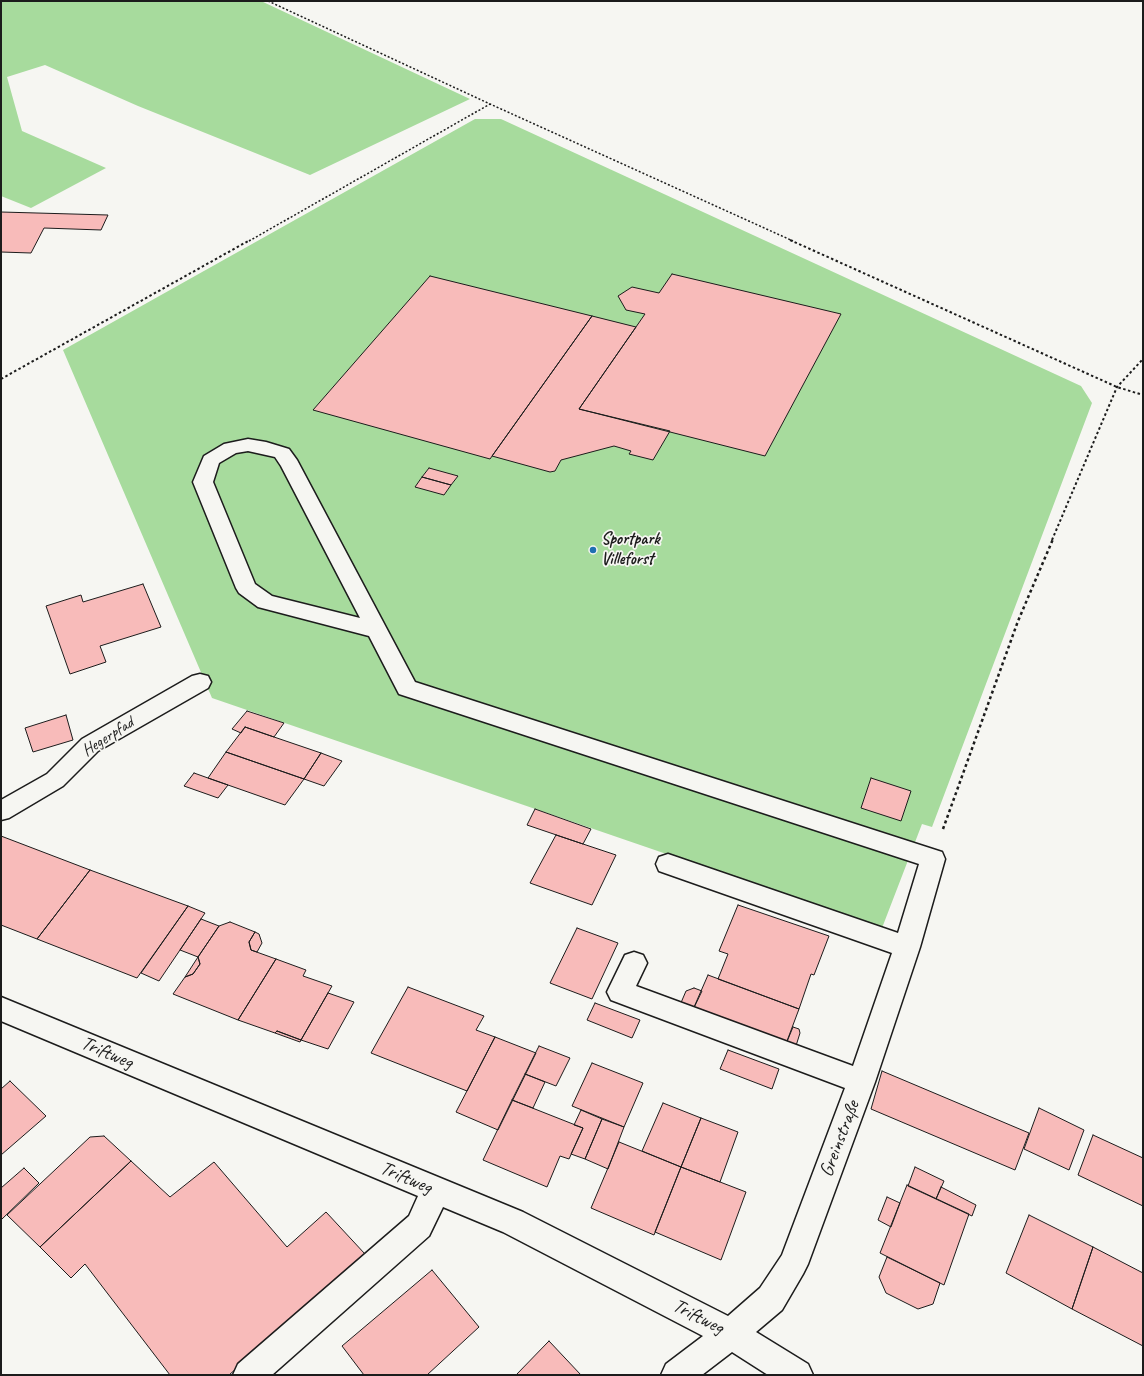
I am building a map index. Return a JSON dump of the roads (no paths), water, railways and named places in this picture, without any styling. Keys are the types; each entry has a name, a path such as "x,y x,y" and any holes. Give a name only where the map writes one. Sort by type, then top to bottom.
{"street":[{"path":"248,445 266,448 282,453 290,464 376,630 265,602 246,588 202,482 210,460 231,448 248,445"},
{"name":"Greinstraße","path":"376,630 407,688 933,859 907,947 862,1082 793,1264 771,1299 731,1334 677,1375"},
{"name":"Hegerpfad","path":"1,811 55,780 90,745 200,682"},
{"path":"668,864 907,947"},
{"path":"634,963 620,992 862,1082"},
{"name":"Triftweg","path":"1,1009 513,1222 731,1334 797,1375"},
{"path":"249,1375 419,1226 436,1190"}],"place":[{"name":"Sportpark Villeforst","path":"593,550"}]}
